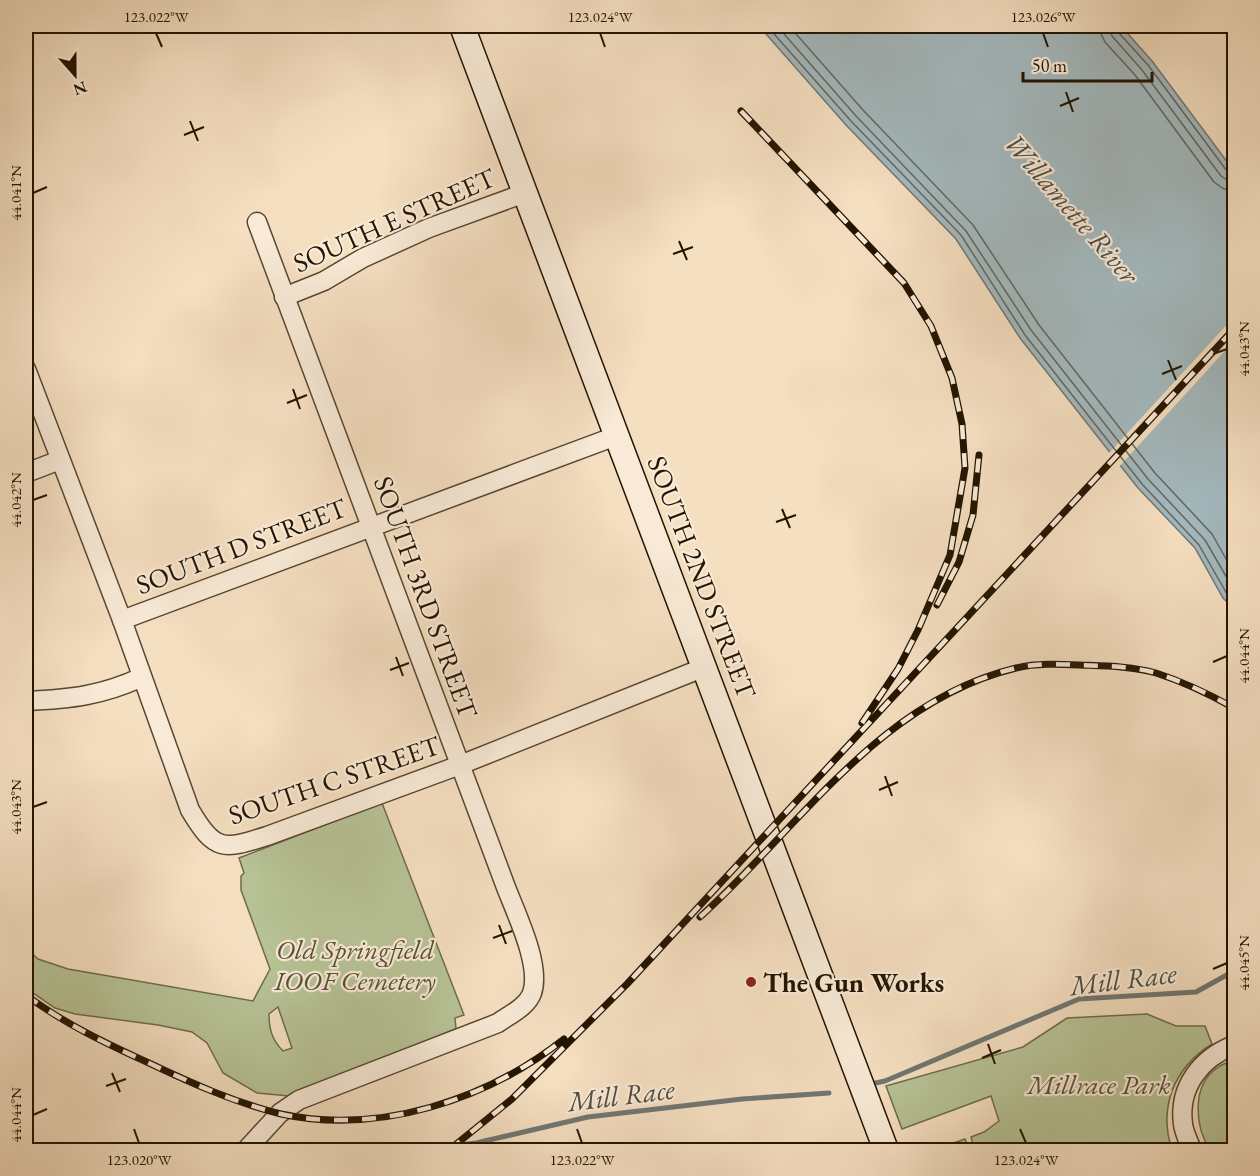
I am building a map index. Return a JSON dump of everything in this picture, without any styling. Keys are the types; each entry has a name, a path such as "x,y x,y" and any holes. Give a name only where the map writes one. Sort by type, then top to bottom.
{"street":[{"name":"SOUTH 2ND STREET","path":"462,26 886,1150"},
{"name":"SOUTH E STREET","path":"284,297 324,280 363,258 429,228 525,193"},
{"name":"SOUTH 3RD STREET","path":"246,1150 280,1113 299,1100 498,1023 520,1009 532,994 534,970 527,945 257,222"},
{"path":"26,369 142,677 117,689 75,699 26,701"},
{"name":"SOUTH D STREET","path":"122,620 616,436"},
{"path":"26,473 60,460"},
{"name":"SOUTH C STREET","path":"142,677 190,810 201,829 216,842 225,846 240,845 460,765 705,667"},
{"path":"1192,1150 1183,1126 1182,1101 1194,1073 1204,1063 1234,1045"}],"green space":[{"name":"Old Springfield IOOF Cemetery","path":"382,803 464,1015 455,1018 456,1029 289,1096 257,1093 223,1073 207,1043 192,1032 75,1014 55,1008 26,988 26,948 38,959 68,969 253,1001 270,969 241,890 241,876 244,873 239,858","holes":["278,1007 292,1048 283,1051 272,1034 269,1014"]},
{"name":"Millrace Park","path":"1147,1014 1176,1026 1205,1026 1212,1044 1188,1065 1172,1090 1167,1119 1172,1150 934,1150 965,1139 969,1149 974,1148 971,1137 984,1132 999,1121 991,1096 902,1129 886,1086 1023,1047 1067,1018"},
{"name":"Millrace Park","path":"1234,1060 1234,1150 1210,1150 1201,1130 1199,1096 1209,1076 1219,1067"}],"water":[{"name":"Willamette River","path":"759,26 1121,26 1152,61 1234,171 1234,609 1223,598 1195,548 1138,488 1020,338 956,239 846,125"}],"pier":[{"path":"1234,317 1234,341 1118,468 1108,454"}],"waterway":[{"name":"Mill Race","path":"866,1085 885,1081 1079,999 1196,992 1234,971"},
{"name":"Mill Race","path":"422,1150 476,1143 588,1117 742,1099 829,1093"}],"railway":[{"path":"741,111 904,283 931,326 952,378 962,424 965,468 950,555 918,630 898,669 862,723"},
{"path":"449,1150 512,1099 627,984 1234,329"},
{"path":"937,605 959,562 973,515 979,455"},
{"path":"700,917 807,808 882,738 923,708 967,685 1031,665 1118,667 1147,671 1166,677 1234,708"},
{"path":"26,995 55,1015 86,1032 197,1085 281,1114 318,1119 356,1120 393,1116 430,1107 466,1095 501,1079 534,1061 564,1039"}],"place":[{"name":"The Gun Works","path":"751,982"}]}
